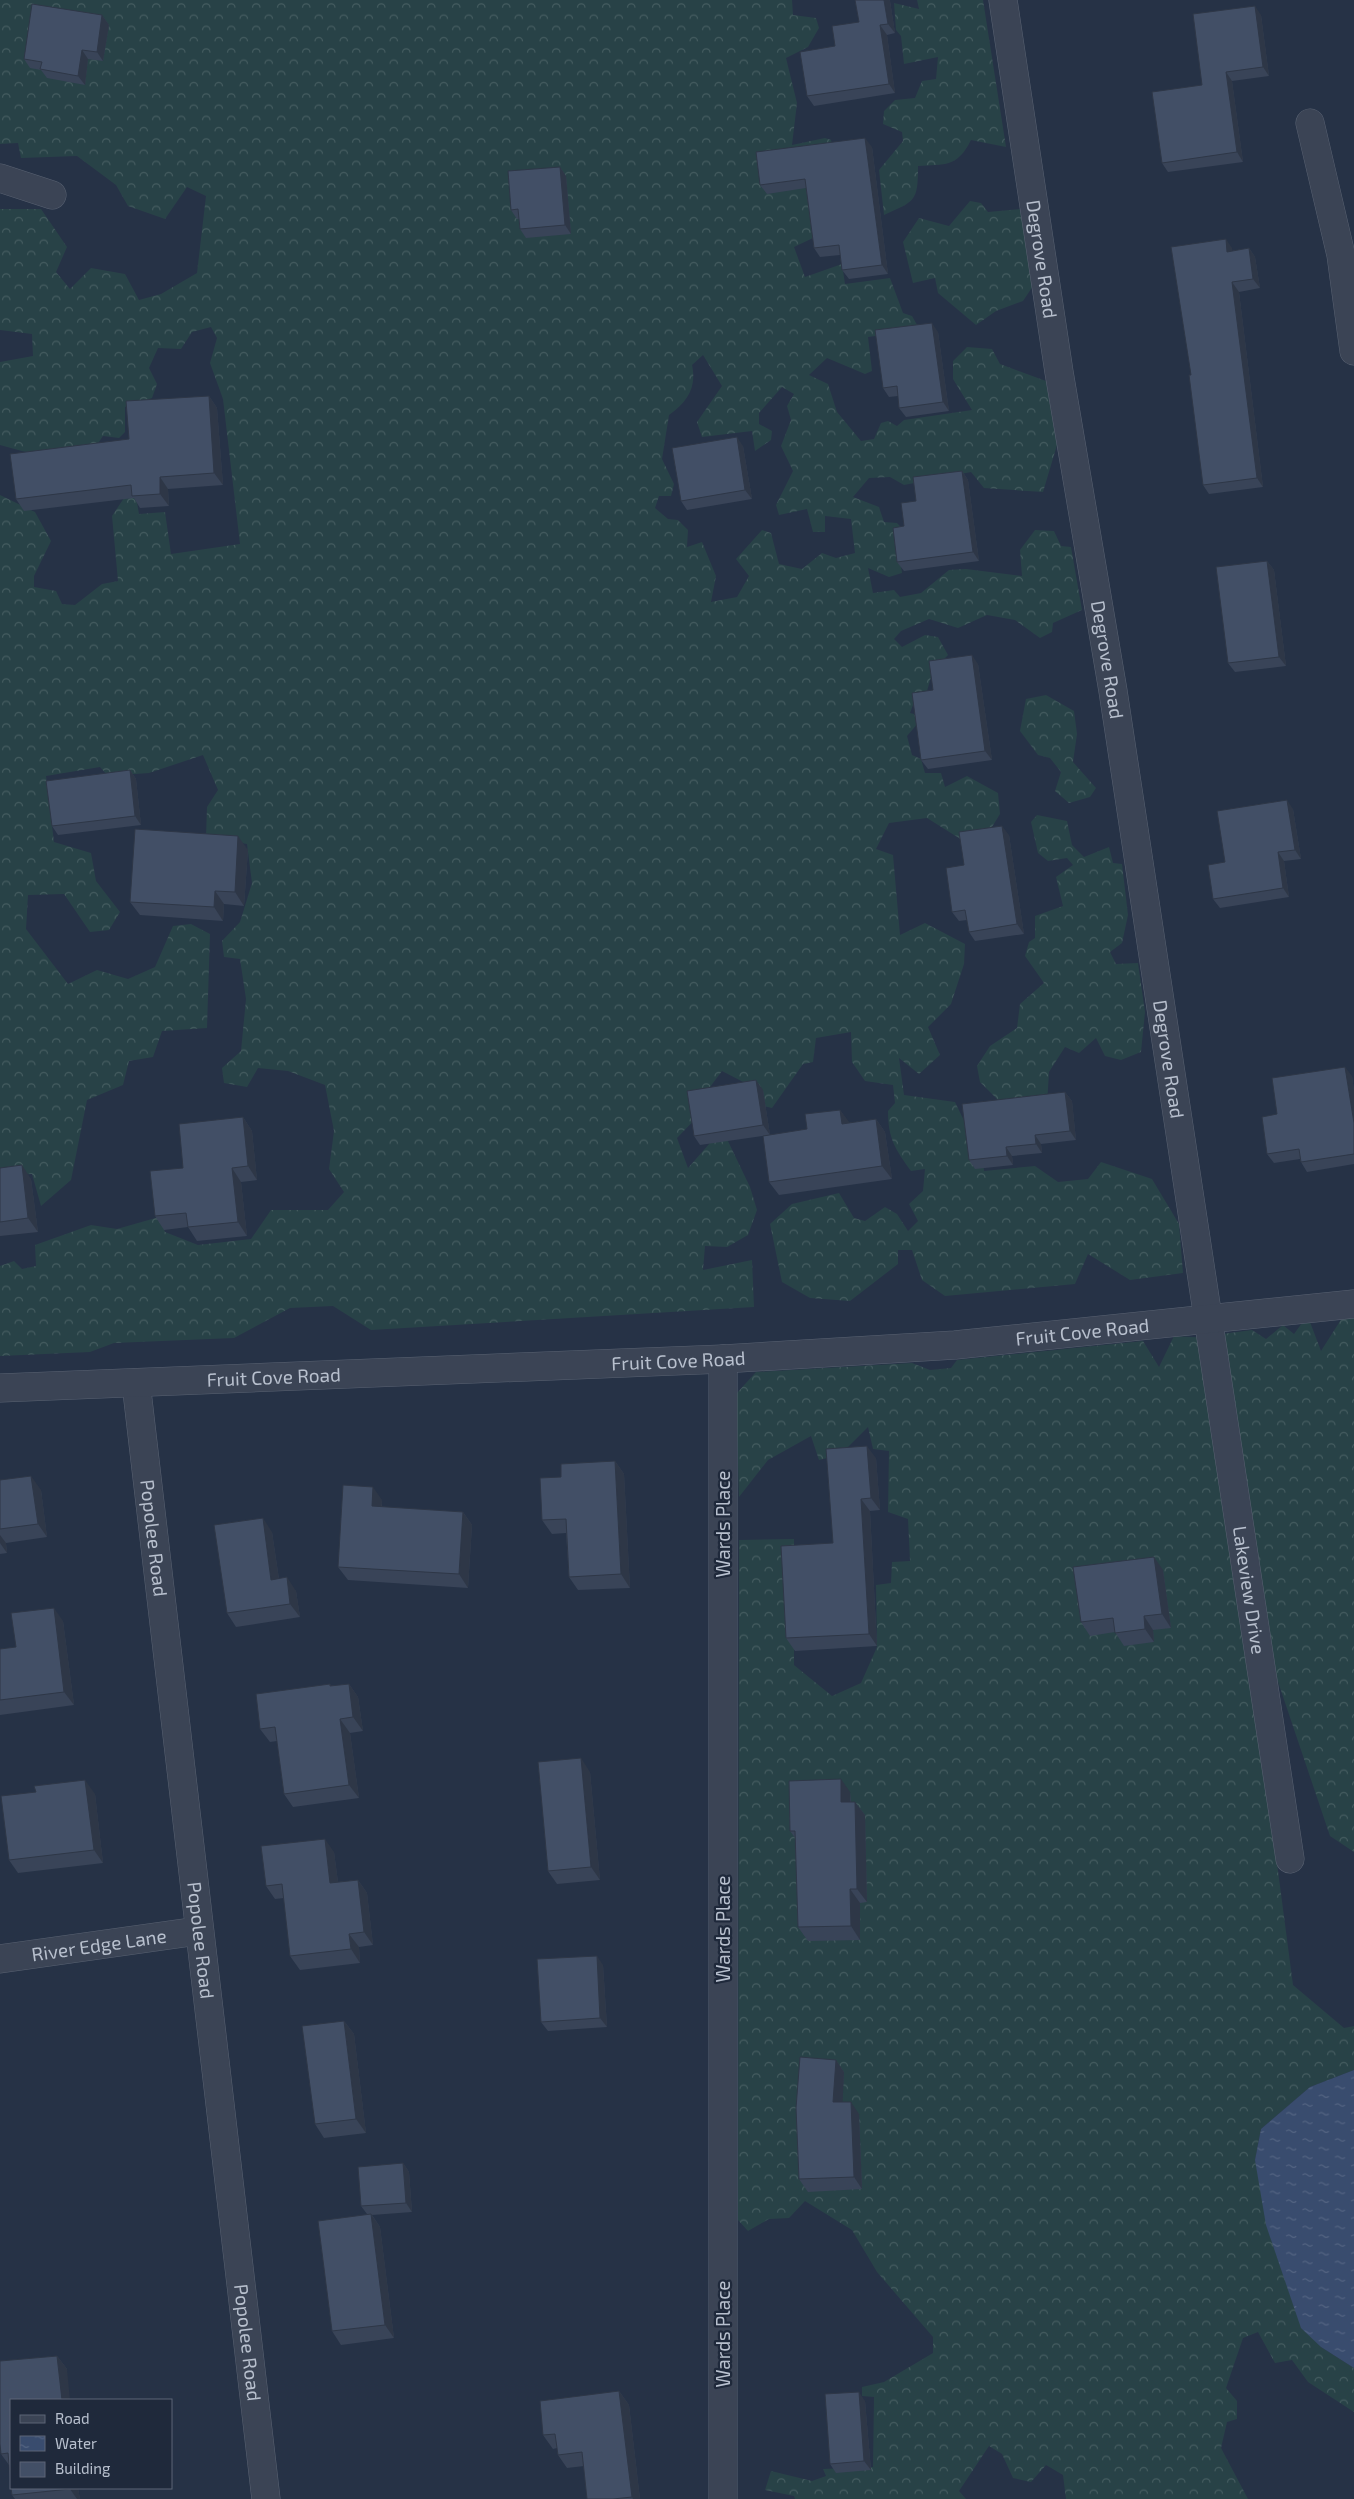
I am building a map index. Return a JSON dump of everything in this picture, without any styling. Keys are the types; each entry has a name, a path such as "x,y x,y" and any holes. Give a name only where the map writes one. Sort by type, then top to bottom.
{"street":[{"name":"Degrove Road","path":"1003,0 1059,372 1113,691 1210,1319"},
{"path":"1310,122 1341,255 1354,351"},
{"path":"0,178 52,195"},
{"name":"Fruit Cove Road","path":"0,1388 723,1359 955,1345 1354,1304"},
{"name":"Lakeview Drive","path":"1210,1319 1290,1859"},
{"name":"Wards Place","path":"723,1359 723,2499"},
{"name":"Popolee Road","path":"136,1383 198,1931 266,2499"},
{"name":"River Edge Lane","path":"0,1959 198,1931"}],"green space":[{"path":"0,0 792,0 793,15 816,18 819,28 808,47 786,58 797,103 792,145 825,138 831,140 833,148 813,238 794,247 805,277 842,264 845,284 890,278 903,313 912,316 920,330 868,337 872,371 865,374 827,358 809,375 828,384 837,412 861,441 874,439 881,423 888,421 897,426 904,420 972,410 953,379 953,361 967,347 992,349 1000,364 1046,381 1057,445 1043,492 984,488 971,472 904,485 890,477 869,478 853,497 879,507 884,522 897,523 907,534 897,535 902,573 889,577 868,568 873,593 894,590 900,597 921,593 949,570 966,569 1022,576 1020,550 1035,530 1054,531 1061,546 1071,547 1082,610 1053,623 1052,632 1040,638 1015,620 987,615 958,628 929,619 901,631 894,639 902,647 925,635 938,637 948,655 933,670 925,698 913,705 910,713 914,714 919,722 907,736 912,755 921,759 925,773 941,773 945,787 967,776 998,793 1000,814 992,827 981,830 962,840 927,818 889,823 876,849 893,855 900,935 925,923 965,944 964,964 951,1004 928,1027 940,1055 919,1074 899,1058 904,1095 955,1102 983,1160 984,1171 1035,1166 1058,1182 1088,1179 1101,1162 1152,1179 1179,1224 1183,1273 1130,1280 1088,1254 1075,1284 945,1296 922,1280 912,1250 898,1250 898,1264 850,1301 810,1298 782,1282 770,1224 792,1204 839,1193 854,1218 865,1221 885,1207 897,1214 908,1231 918,1221 909,1204 923,1191 925,1169 911,1171 897,1149 891,1136 888,1120 888,1111 895,1103 893,1085 865,1081 852,1062 851,1032 816,1038 813,1062 803,1064 772,1108 755,1104 749,1085 722,1071 704,1095 703,1111 677,1138 688,1168 717,1135 727,1139 750,1187 757,1210 748,1235 727,1247 705,1246 703,1270 752,1260 754,1307 371,1330 333,1306 290,1308 234,1338 114,1343 90,1352 0,1356 0,1266 14,1261 22,1269 36,1266 35,1245 91,1225 117,1229 159,1217 165,1232 198,1245 251,1239 271,1210 328,1210 344,1192 329,1169 334,1131 325,1085 288,1071 258,1068 247,1087 224,1083 222,1068 241,1051 246,999 240,959 224,957 222,941 240,922 252,883 247,844 206,837 207,807 218,790 203,755 149,773 108,776 100,767 46,776 54,842 91,853 96,881 120,912 109,930 90,932 64,894 28,895 26,929 68,984 97,970 128,979 155,967 173,926 191,924 210,934 207,1028 162,1031 153,1057 129,1061 123,1085 87,1100 71,1180 41,1206 32,1174 0,1175 0,495 35,512 51,541 34,576 34,587 56,591 62,604 75,605 102,584 118,581 112,516 126,495 136,497 139,514 165,512 171,554 240,544 223,399 210,363 217,338 211,327 192,332 181,349 158,348 149,368 157,384 152,398 125,407 125,432 119,438 103,436 92,452 51,459 0,445 0,362 33,356 32,334 0,330 0,209 41,209 67,247 56,272 70,289 91,268 125,274 139,300 161,294 197,273 206,196 187,187 165,219 128,206 116,185 77,156 21,158 18,143 0,144","holes":["703,355 722,386 697,422 702,437 752,431 755,451 771,440 772,431 759,424 759,413 782,387 794,394 787,406 791,420 781,446 793,471 776,505 779,515 807,509 813,532 825,532 825,516 851,519 855,553 836,558 822,553 802,569 779,564 771,533 762,530 736,559 749,576 737,597 711,602 716,576 702,542 687,547 688,530 678,520 668,519 655,508 659,496 671,496 674,484 662,459 669,415 686,400 692,388 692,365"]},
{"path":"917,0 983,0 1006,147 971,140 961,156 949,163 918,166 917,187 913,199 884,215 879,170 903,141 902,132 883,124 884,111 895,100 915,98 922,81 936,79 938,57 904,64 901,36 896,30 894,3 919,9"},
{"path":"970,201 981,203 988,212 1020,209 1033,286 1023,301 996,311 976,325 938,293 935,278 913,283 903,242 919,218 949,226"},
{"path":"1046,695 1074,711 1077,734 1073,762 1096,788 1090,797 1069,803 1055,791 1061,772 1050,758 1038,755 1020,731 1026,699"},
{"path":"1037,815 1067,821 1072,845 1084,857 1109,847 1113,863 1122,864 1128,915 1122,943 1110,952 1116,964 1138,963 1145,1012 1141,1052 1121,1060 1105,1056 1096,1038 1079,1053 1065,1047 1049,1072 1047,1104 1003,1105 980,1082 977,1066 990,1046 1017,1028 1020,1004 1044,983 1025,956 1029,942 1035,938 1035,916 1063,906 1056,877 1073,865 1067,858 1048,861 1038,853 1031,822"},
{"path":"1354,1317 1354,1852 1330,1836 1270,1658 1222,1334 1252,1330 1266,1339 1283,1325 1294,1334 1302,1323 1310,1322 1321,1351 1342,1318"},
{"path":"1174,1336 1208,1338 1293,1985 1344,2028 1354,2026 1354,2070 1310,2087 1261,2129 1255,2160 1321,2347 1354,2368 1354,2412 1308,2382 1292,2360 1275,2363 1258,2332 1243,2338 1226,2388 1237,2401 1237,2419 1227,2422 1221,2448 1248,2499 1066,2499 1063,2475 1046,2465 1031,2482 1013,2478 1002,2454 989,2446 959,2491 966,2499 795,2499 794,2496 765,2490 771,2471 812,2481 826,2476 823,2469 873,2467 874,2397 862,2396 862,2387 884,2382 933,2353 933,2337 877,2272 852,2230 805,2201 789,2218 769,2219 748,2231 738,2220 739,1540 794,1539 794,1665 832,1696 861,1683 877,1647 876,1585 891,1583 892,1562 910,1561 908,1519 888,1512 889,1451 873,1449 868,1427 840,1455 819,1460 811,1436 768,1460 739,1497 736,1394 756,1372 912,1363 930,1370 951,1368 957,1360 1143,1341 1159,1367"}],"water":[{"path":"1354,2070 1354,2368 1321,2347 1301,2328 1266,2225 1255,2160 1261,2129 1310,2087"}],"building":[{"path":"855,0 884,0 888,24 880,25 889,84 807,96 800,52 835,46 832,26 859,22"},
{"path":"32,4 102,15 97,52 82,50 78,76 40,69 42,62 24,59"},
{"path":"1255,6 1263,67 1226,72 1237,152 1162,163 1152,92 1202,85 1193,14"},
{"path":"865,138 882,265 842,270 839,245 814,248 805,179 760,185 756,152"},
{"path":"560,167 565,225 520,229 518,209 511,210 508,171"},
{"path":"1226,239 1227,252 1249,248 1253,279 1232,282 1257,478 1203,485 1189,375 1191,375 1171,247"},
{"path":"932,323 943,402 899,408 897,386 883,388 875,330"},
{"path":"209,396 214,473 160,477 160,494 132,496 131,485 16,499 10,454 129,439 126,401"},
{"path":"737,437 745,490 681,501 672,448"},
{"path":"962,471 973,552 897,562 893,528 904,526 901,503 916,501 913,477"},
{"path":"1267,561 1279,657 1228,663 1216,567"},
{"path":"972,655 985,751 921,760 912,693 933,690 929,661"},
{"path":"130,770 135,816 52,826 46,781"},
{"path":"1287,800 1295,850 1278,852 1283,888 1213,899 1208,865 1225,862 1217,811"},
{"path":"1002,826 1017,924 969,932 965,910 952,912 946,868 964,865 959,832"},
{"path":"135,829 238,836 235,892 215,891 214,907 130,902"},
{"path":"1345,1067 1354,1123 1354,1154 1301,1162 1299,1149 1267,1154 1262,1117 1277,1114 1272,1078"},
{"path":"756,1080 763,1125 694,1136 687,1091"},
{"path":"1065,1092 1070,1131 1035,1135 1036,1144 1006,1147 1007,1156 969,1160 962,1104"},
{"path":"840,1110 842,1124 876,1119 882,1166 769,1182 763,1136 807,1129 805,1114"},
{"path":"243,1117 248,1166 232,1168 238,1222 188,1227 186,1213 155,1216 150,1171 183,1168 179,1124"},
{"path":"22,1165 28,1218 0,1222 0,1168"},
{"path":"867,1446 871,1498 861,1499 869,1634 786,1638 781,1546 833,1543 826,1449"},
{"path":"615,1461 621,1574 569,1577 566,1519 542,1520 540,1478 561,1477 561,1464"},
{"path":"31,1476 38,1524 0,1529 0,1480"},
{"path":"343,1485 373,1487 372,1506 463,1512 459,1574 338,1567"},
{"path":"263,1518 271,1580 287,1577 290,1604 227,1613 214,1525"},
{"path":"1154,1557 1162,1614 1144,1616 1145,1629 1115,1633 1113,1618 1081,1622 1073,1567"},
{"path":"54,1608 64,1692 0,1700 0,1649 16,1647 11,1613"},
{"path":"330,1684 330,1686 349,1684 353,1717 340,1719 349,1785 284,1794 275,1727 260,1729 256,1694"},
{"path":"581,1758 591,1867 548,1871 538,1762"},
{"path":"841,1779 841,1802 855,1802 857,1889 850,1889 851,1926 798,1927 795,1831 790,1831 789,1781"},
{"path":"85,1780 94,1850 9,1860 1,1796 36,1792 34,1786"},
{"path":"325,1839 330,1883 358,1880 364,1932 349,1934 351,1949 290,1956 282,1884 266,1886 261,1846"},
{"path":"597,1956 600,2018 541,2022 537,1959"},
{"path":"344,2021 356,2119 315,2124 302,2026"},
{"path":"800,2057 836,2060 833,2102 851,2102 854,2177 799,2179 796,2108"},
{"path":"403,2163 406,2203 361,2206 358,2167"},
{"path":"371,2214 385,2325 332,2331 318,2221"},
{"path":"57,2356 62,2399 10,2399 10,2475 8,2453 1,2454 0,2444 0,2361"},
{"path":"619,2391 632,2497 587,2499 582,2452 558,2455 555,2434 543,2435 540,2401"},
{"path":"859,2392 864,2461 830,2464 825,2394"},
{"path":"11,2489 70,2489 12,2495"}]}
